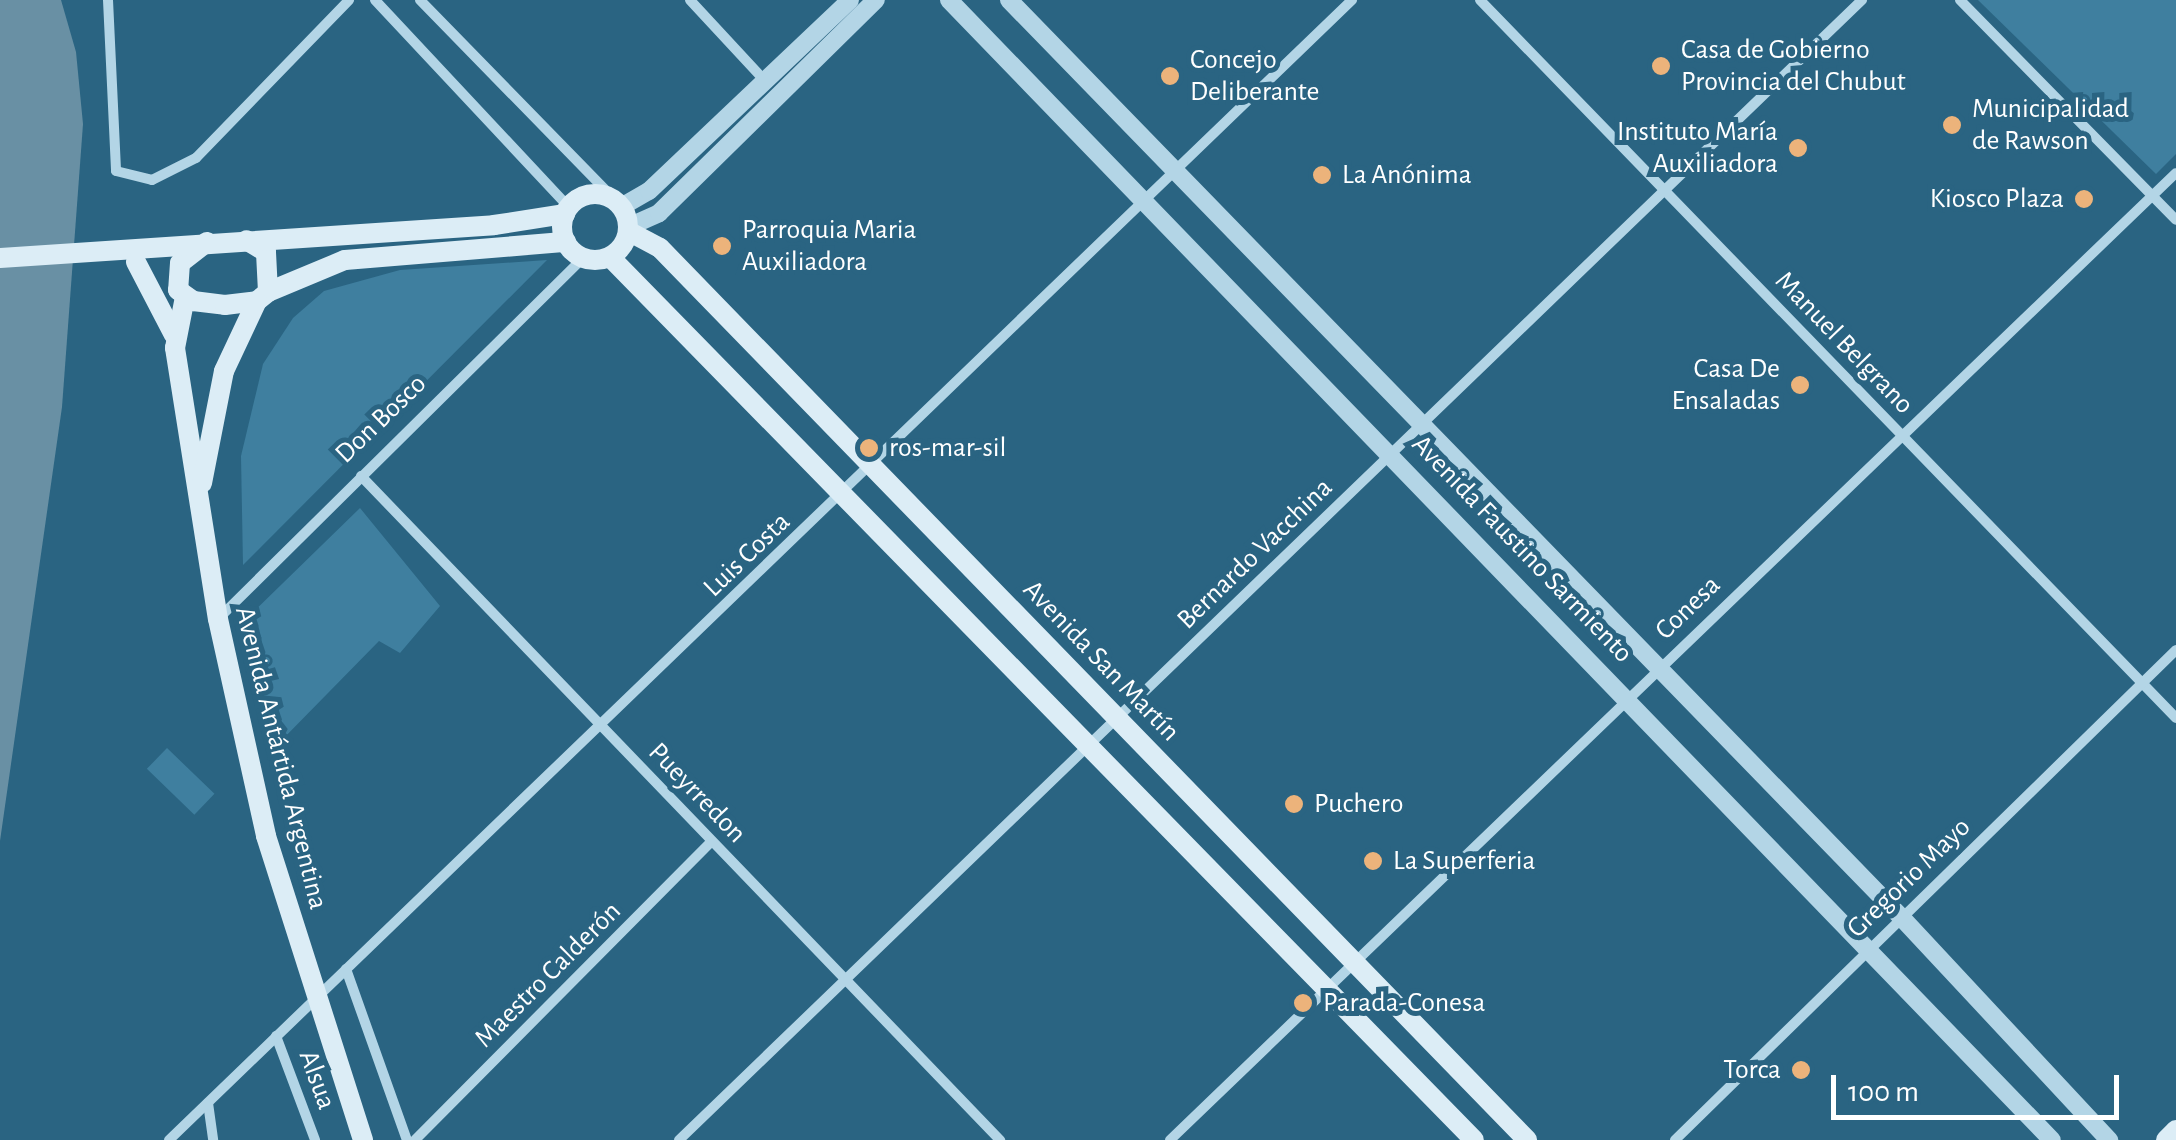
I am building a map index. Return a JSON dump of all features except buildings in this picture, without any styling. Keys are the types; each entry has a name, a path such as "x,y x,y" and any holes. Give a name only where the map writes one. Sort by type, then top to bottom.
{"main road":[{"path":"0,258 212,240 494,225 567,211 594,194 624,217 610,256"},
{"path":"566,242 567,211"},
{"name":"Avenida San Martín","path":"624,217 660,248 1527,1140"},
{"path":"244,239 266,252 263,296"},
{"path":"182,294 180,263 212,240"},
{"path":"99,251 136,262 182,294 209,304 263,296 344,260 566,242 583,258 610,256 845,492 1474,1140"},
{"path":"136,262 175,337"},
{"name":"Avenida Antártida Argentina","path":"182,294 175,337 218,619 266,836 364,1140"},
{"name":"Avenida Antártida Argentina","path":"199,500 224,371 263,296"},
{"path":"2166,1140 2176,1130"}],"street":[{"path":"108,0 109,138 116,171 152,180 196,158 349,0"},
{"path":"375,0 567,211"},
{"name":"Avenida San Martín","path":"420,0 624,217"},
{"path":"690,0 766,82"},
{"path":"624,217 850,0"},
{"path":"624,217 659,213 876,0"},
{"name":"Avenida Faustino Sarmiento","path":"949,0 1149,200 2052,1140"},
{"name":"Avenida Faustino Sarmiento","path":"1009,0 1902,918 2109,1140"},
{"name":"Luis Costa","path":"169,1140 1149,200 1352,0"},
{"name":"Manuel Belgrano","path":"1480,0 2176,718"},
{"name":"Bernardo Vacchina","path":"679,1140 1862,0"},
{"path":"1960,0 2176,220"},
{"name":"Conesa","path":"1170,1140 2176,173"},
{"name":"Don Bosco","path":"218,619 583,258"},
{"name":"Pueyrredon","path":"362,476 1000,1140"},
{"name":"Gregorio Mayo","path":"1675,1140 2176,650"},
{"name":"Maestro Calderón","path":"411,1140 712,841"},
{"path":"346,969 411,1140"},
{"name":"Alsua","path":"276,1036 315,1140"},
{"path":"208,1103 213,1140"}],"shaded area":[{"path":"0,0 61,0 76,52 83,124 62,407 0,841"},
{"path":"1978,0 2176,0 2176,154 2156,174"},
{"path":"547,260 243,565 241,456 263,364 293,318 324,291 400,270"},
{"path":"360,508 440,606 400,653 379,641 276,746 246,619"},
{"path":"167,748 214,794 194,815 147,769"}],"place":[{"name":"Casa de Gobierno Provincia del Chubut","path":"1661,66"},
{"name":"Concejo Deliberante","path":"1170,76"},
{"name":"Municipalidad de Rawson","path":"1952,125"},
{"name":"Instituto María Auxiliadora","path":"1798,148"},
{"name":"La Anónima","path":"1322,175"},
{"name":"Kiosco Plaza","path":"2084,199"},
{"name":"Parroquia Maria Auxiliadora","path":"722,246"},
{"name":"Casa De Ensaladas","path":"1800,385"},
{"name":"ros-mar-sil","path":"869,448"},
{"name":"Puchero","path":"1294,804"},
{"name":"La Superferia","path":"1373,861"},
{"name":"Parada-Conesa","path":"1303,1003"},
{"name":"Torca","path":"1801,1070"}]}
